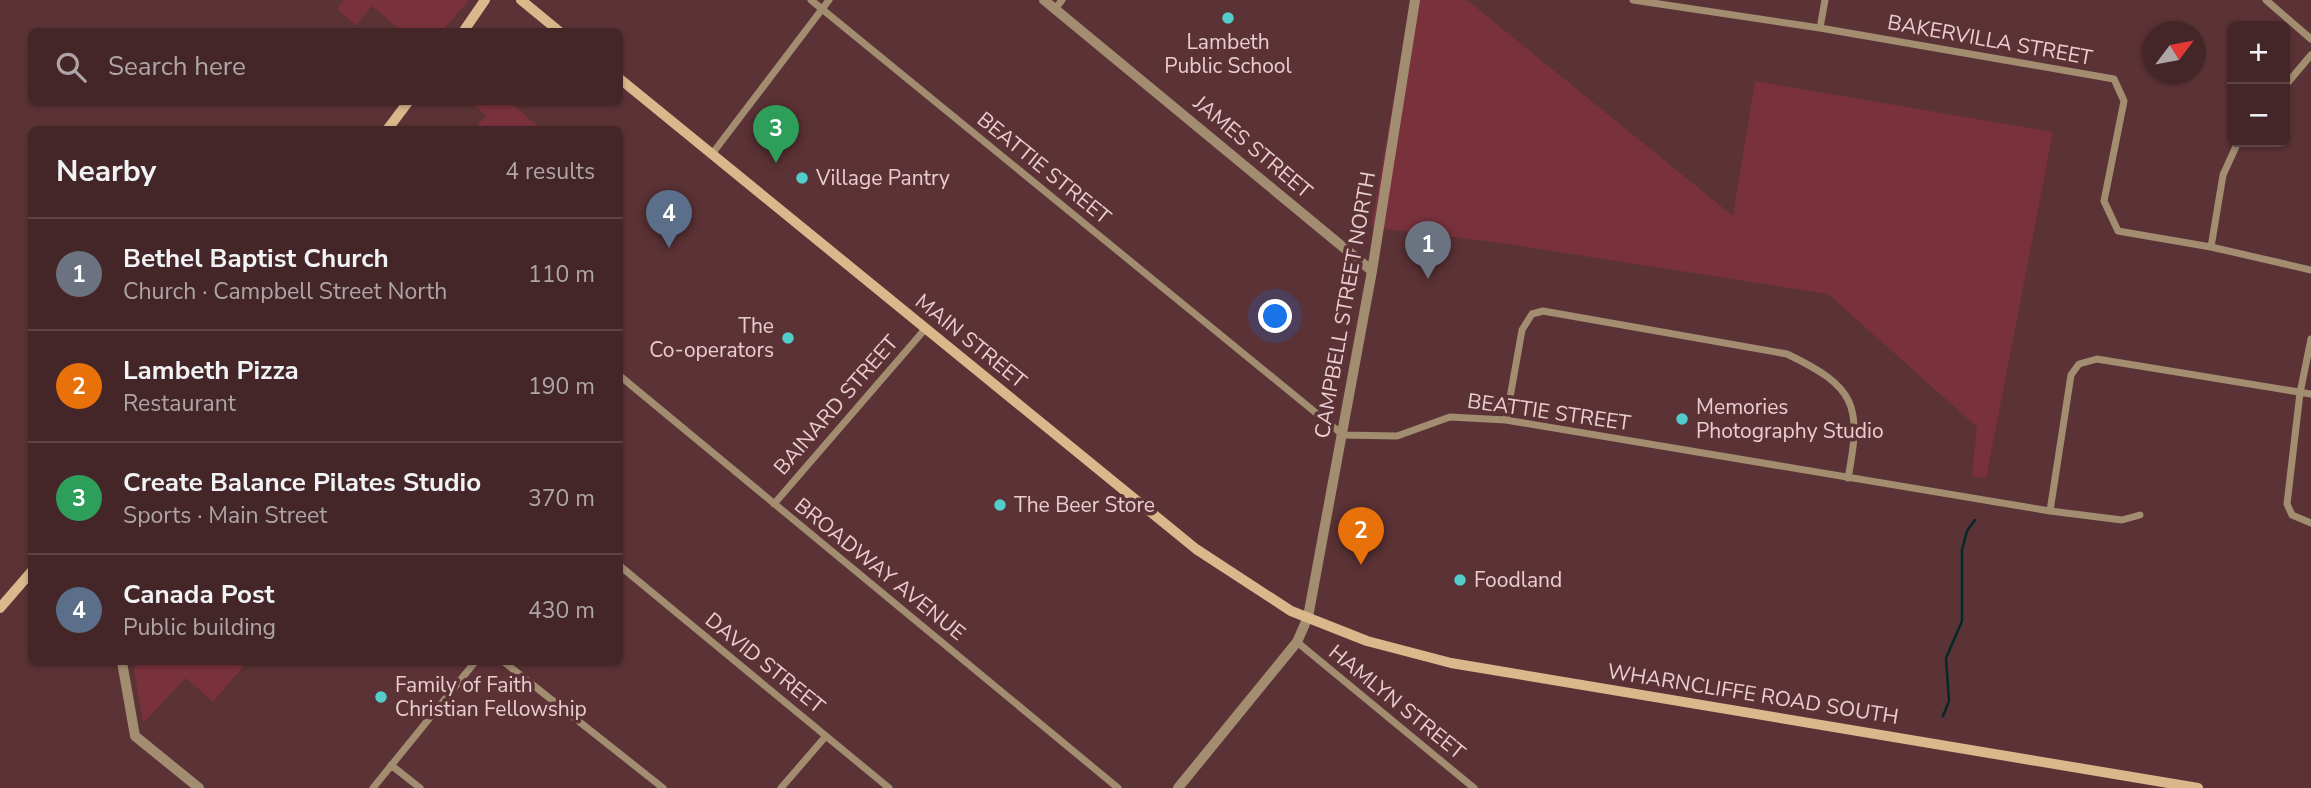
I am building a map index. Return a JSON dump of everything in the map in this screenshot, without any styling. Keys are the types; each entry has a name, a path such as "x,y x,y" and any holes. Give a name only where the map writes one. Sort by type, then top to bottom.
{"main road":[{"path":"466,28 485,0"},
{"path":"521,0 555,28"},
{"name":"MAIN STREET","path":"623,81 1196,550 1292,611 1308,617"},
{"path":"390,126 406,105"},
{"path":"0,608 28,578"},
{"name":"WHARNCLIFFE ROAD SOUTH","path":"1308,617 1367,641 1451,663 2198,788"}],"street":[{"name":"BEATTIE STREET","path":"811,0 1343,435 1397,436 1450,417 1506,420 2050,510 2122,520 2140,515"},
{"path":"712,154 829,0"},
{"name":"JAMES STREET","path":"1044,0 1372,271"},
{"path":"1055,9 1062,0"},
{"name":"CAMPBELL STREET NORTH","path":"1178,788 1297,642 1308,617 1372,271 1415,0"},
{"name":"BAKERVILLA STREET","path":"1633,0 1680,4 2114,79 2124,101 2104,201 2118,230 2211,247 2311,270"},
{"path":"1820,28 1825,0"},
{"path":"2266,0 2311,39"},
{"path":"2287,84 2311,55"},
{"path":"2211,247 2223,175 2236,147"},
{"path":"1506,420 1522,330 1532,314 1543,311 1557,313 1787,354 1819,369 1845,393 1855,413 1856,435 1848,478"},
{"name":"BAINARD STREET","path":"774,505 926,328"},
{"path":"2311,338 2300,393 2287,504 2292,516 2311,523"},
{"path":"2050,510 2071,375 2079,364 2097,359 2311,394"},
{"name":"BROADWAY AVENUE","path":"623,379 1118,788"},
{"name":"DAVID STREET","path":"623,568 889,788"},
{"name":"HAMLYN STREET","path":"1297,642 1474,788"},
{"path":"123,665 135,736 199,788"},
{"path":"373,788 473,665"},
{"path":"508,665 663,788"},
{"path":"781,788 826,736"},
{"path":"391,765 420,788"}],"shaded area":[{"path":"344,0 469,0 445,28 398,28 372,6 356,25 337,9"},
{"path":"1411,0 1467,0 1733,216 1755,81 2053,132 1986,479 1972,476 1977,427 1828,294 1494,242 1371,227"},
{"path":"474,105 513,105 538,126 477,126 486,115"},
{"path":"136,665 244,665 213,702 186,678 143,723 134,670"}],"waterway":[{"path":"1943,716 1949,701 1946,658 1962,621 1962,550 1967,531 1975,520"}],"place":[{"name":"Lambeth Public School","path":"1228,18"},
{"name":"Create Balance Pilates Studio","path":"776,163"},
{"name":"Village Pantry","path":"802,178"},
{"name":"Canada Post","path":"669,248"},
{"name":"Bethel Baptist Church","path":"1428,279"},
{"name":"The Co-operators","path":"788,338"},
{"name":"Memories Photography Studio","path":"1682,419"},
{"name":"The Beer Store","path":"1000,505"},
{"name":"Lambeth Pizza","path":"1361,565"},
{"name":"Foodland","path":"1460,580"},
{"name":"Family of Faith Christian Fellowship","path":"381,697"}]}
